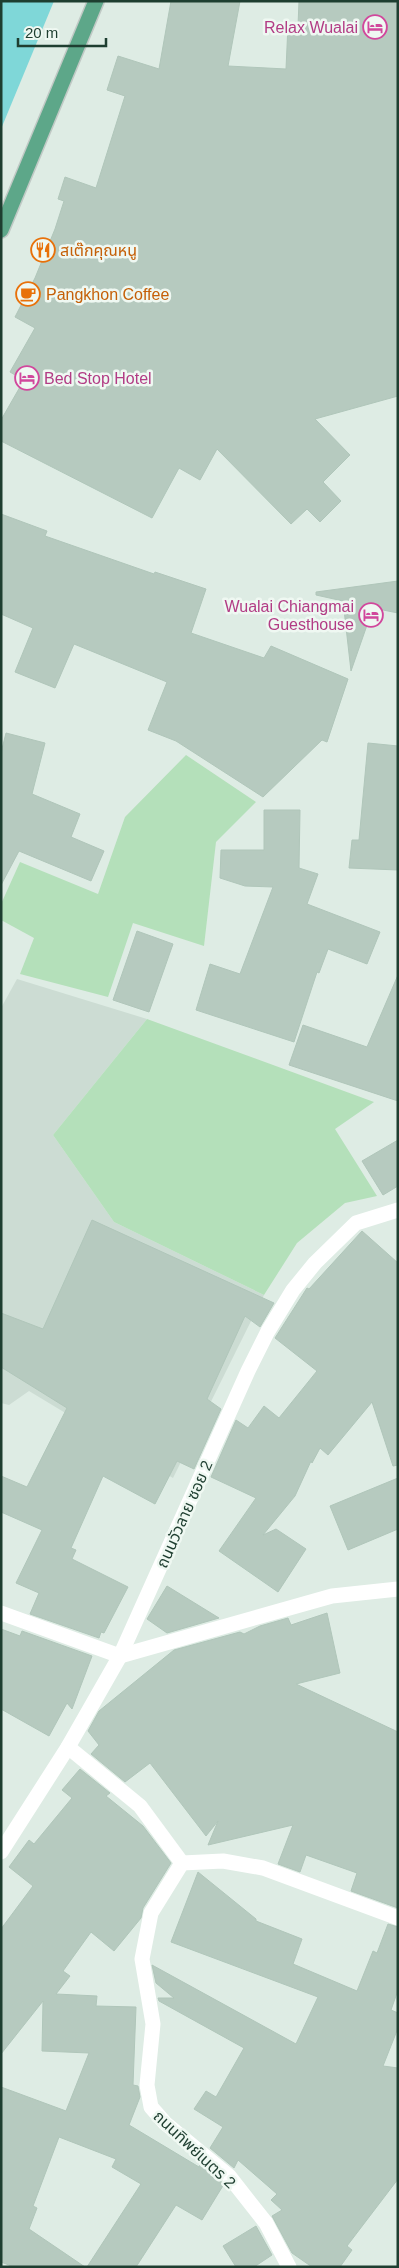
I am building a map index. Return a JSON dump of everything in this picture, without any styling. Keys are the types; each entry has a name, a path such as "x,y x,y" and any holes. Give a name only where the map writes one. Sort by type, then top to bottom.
{"main road":[{"path":"1,230 96,1"}],"street":[{"name":"ถนนวัวลาย ซอย 2","path":"1,1852 68,1747 120,1656 248,1371 268,1331 293,1290 315,1263 356,1223 398,1210"},
{"path":"1,1613 120,1656 332,1596 398,1589"},
{"path":"68,1747 140,1806 182,1863 223,1861 263,1868 398,1918"},
{"name":"ถนนทิพย์เนตร 2","path":"182,1863 151,1912 142,1959 152,2024 147,2086 151,2107 165,2123 229,2176 266,2223 289,2267"}],"shaded area":[{"path":"17,979 147,1019 53,1135 114,1222 264,1295 173,1478 29,1391 9,1405 1,1403 1,1008"}],"green space":[{"path":"186,755 256,802 216,842 204,946 133,923 108,997 20,974 34,938 1,920 1,904 20,862 98,894 125,817"},
{"path":"147,1019 374,1102 335,1129 377,1196 345,1203 297,1243 264,1295 114,1222 53,1135"}],"water":[{"path":"1,1 54,1 1,129"}],"building":[{"path":"171,1 240,1 228,66 286,69 288,25 298,26 299,1 398,1 398,396 315,419 350,455 323,482 341,501 320,522 307,509 291,524 217,449 200,480 179,468 152,518 1,441 1,420 24,380 10,372 35,328 15,317 35,278 55,229 64,201 58,199 65,177 96,188 125,96 107,90 118,56 159,69"},
{"path":"1,514 47,531 45,536 154,574 155,572 206,589 191,633 264,658 271,646 348,679 327,742 322,740 263,797 176,741 148,730 167,682 74,644 55,688 15,672 33,628 1,614"},
{"name":"Wualai Chiangmai Guesthouse","path":"398,581 398,613 373,608 351,671 343,601 316,595 316,592"},
{"path":"6,733 45,743 32,794 80,814 71,837 104,851 91,881 19,851 1,885 1,753"},
{"path":"368,743 398,746 398,870 349,868 352,840 359,840"},
{"path":"264,810 300,810 299,868 318,874 307,904 380,932 367,964 328,949 319,973 317,972 294,1042 196,1010 210,964 240,974 273,887 245,886 220,878 221,850 264,850"},
{"path":"137,931 173,944 149,1012 113,1000"},
{"path":"398,975 398,1101 289,1065 303,1025 367,1047"},
{"path":"398,1140 398,1186 383,1195 362,1161"},
{"path":"92,1220 274,1303 260,1327 245,1316 207,1399 221,1409 194,1469 177,1461 155,1504 103,1476 71,1548 76,1550 72,1559 128,1587 104,1633 101,1632 99,1638 30,1614 39,1593 16,1583 42,1530 1,1512 1,1476 27,1487 67,1408 1,1367 1,1313 43,1329"},
{"path":"362,1231 398,1263 398,1465 393,1466 372,1402 328,1455 320,1448 312,1463 311,1461 295,1496 263,1535 276,1529 306,1549 278,1592 219,1551 256,1498 211,1477 236,1420 248,1428 264,1406 279,1418 317,1371 275,1338 307,1288 309,1289"},
{"path":"398,1478 398,1529 348,1550 330,1506"},
{"path":"167,1586 219,1618 167,1633 147,1619"},
{"path":"327,1613 340,1673 296,1684 398,1732 398,1908 351,1891 357,1873 306,1855 300,1872 278,1864 293,1825 208,1845 218,1821 206,1836 150,1763 125,1782 91,1754 99,1745 88,1731 99,1711 174,1650 240,1632 244,1634 260,1626 288,1618 291,1625"},
{"path":"1,1629 20,1636 22,1631 92,1656 72,1709 67,1703 49,1736 1,1709"},
{"path":"80,1769 110,1793 106,1796 143,1826 171,1863 143,1908 141,1918 114,1951 91,1932 63,1971 70,1976 56,1994 97,1996 96,2006 136,2007 133,2085 138,2086 140,2097 129,2125 199,2167 200,2165 224,2184 202,2220 176,2205 136,2267 87,2267 141,2184 112,2167 116,2159 59,2137 33,2206 37,2208 29,2229 85,2267 14,2267 1,2262 1,2087 66,2111 89,2053 42,2051 43,2001 1,2054 1,1929 33,1886 9,1867 29,1840 34,1844 72,1798 62,1790"},
{"path":"198,1872 256,1919 256,1921 302,1939 293,1964 357,1991 373,1951 377,1953 388,1924 398,1927 398,1990 391,2010 398,2013 398,2028 383,2066 398,2068 398,2179 347,2246 352,2250 340,2267 312,2267 292,2253 272,2216 282,2210 271,2200 277,2194 238,2160 234,2168 210,2148 223,2127 194,2109 206,2091 216,2097 244,2048 159,2001 158,1998 174,1998 156,1983 152,1965 296,2044 318,1997 171,1942"},
{"path":"256,2226 272,2255 254,2267 236,2267 223,2246"}],"place":[{"name":"Relax Wualai","path":"375,27"},
{"name":"สเต๊กคุณหนู","path":"43,250"},
{"name":"Pangkhon Coffee","path":"28,294"},
{"name":"Bed Stop Hotel","path":"27,378"},
{"name":"Wualai Chiangmai Guesthouse","path":"371,615"}]}
